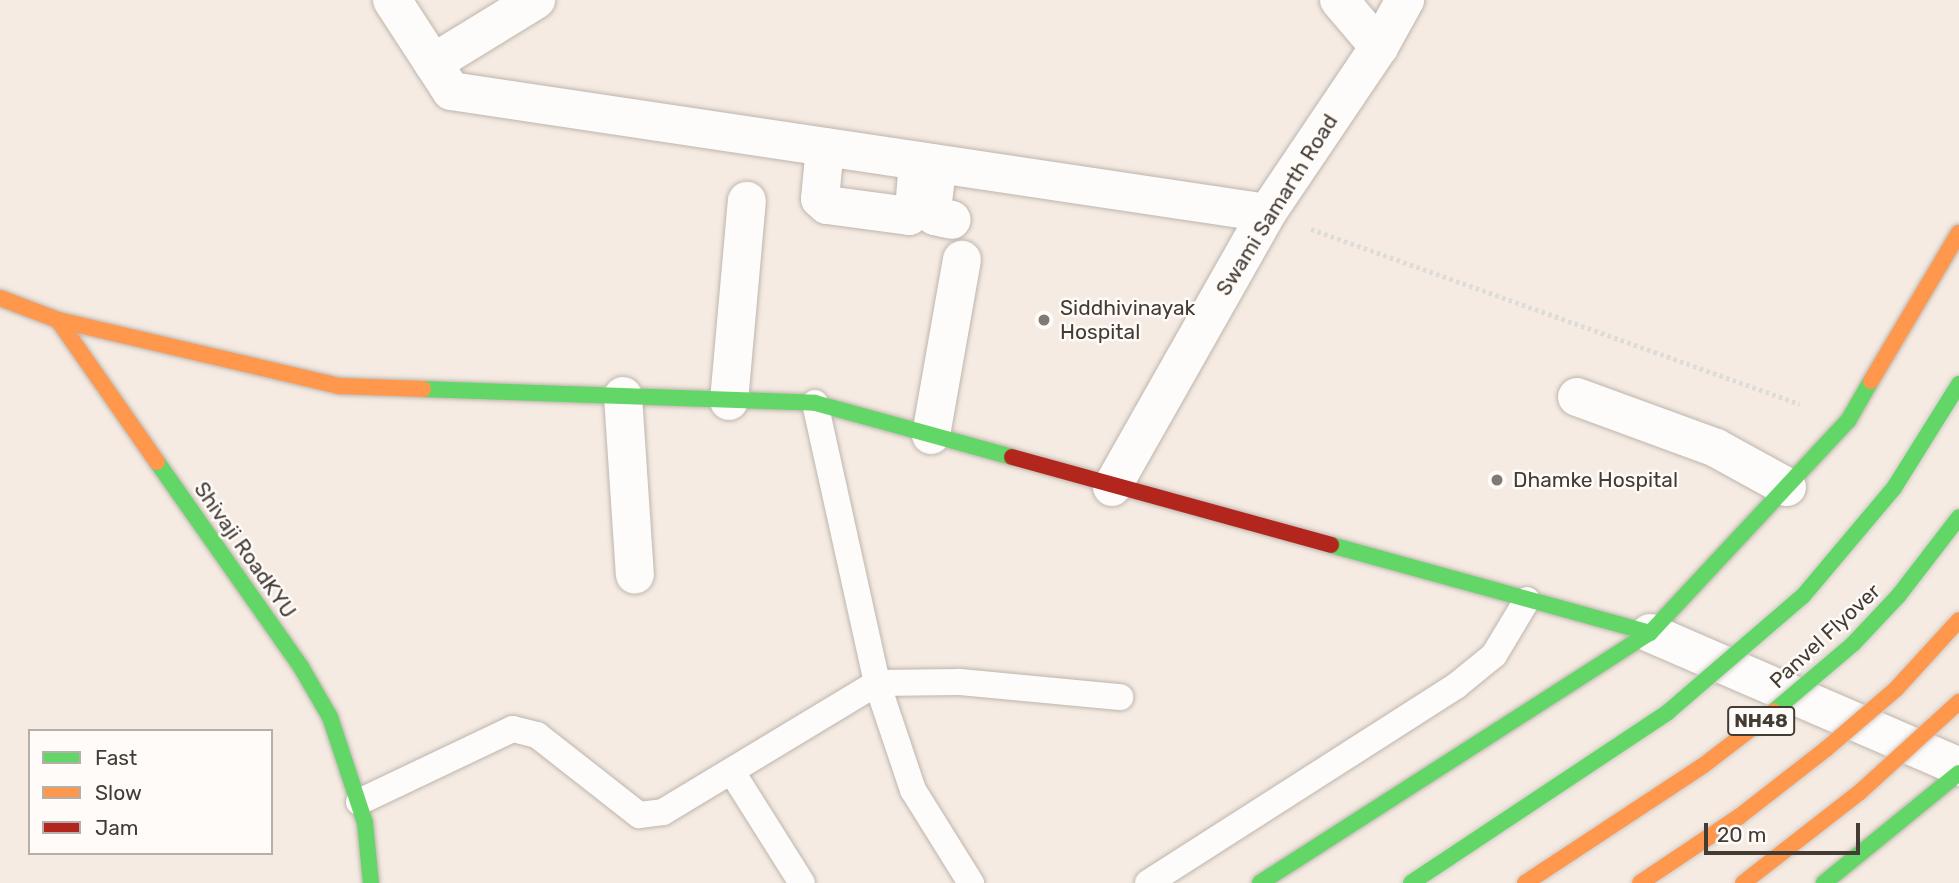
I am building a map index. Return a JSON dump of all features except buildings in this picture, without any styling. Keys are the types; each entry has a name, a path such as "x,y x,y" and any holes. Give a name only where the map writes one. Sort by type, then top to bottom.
{"main road":[{"path":"1260,883 1650,633 1848,421 1959,233"},
{"path":"0,298 58,320 340,386 815,403 1112,487 1650,633"},
{"name":"Shivaji RoadKYU","path":"58,320 301,667 330,717 359,802 371,883"},
{"path":"1411,883 1668,712 1803,596 1894,488 1959,384"},
{"name":"Panvel Flyover","path":"1525,883 1704,765 1787,701 1853,644 1899,595 1959,517"},
{"name":"NH48","path":"1640,883 1741,816 1826,750 1896,689 1959,620"},
{"path":"1743,883 1860,792 1959,702"},
{"path":"1824,883 1959,773"}],"street":[{"path":"392,0 451,91 1267,213"},
{"path":"432,63 536,0"},
{"path":"1339,0 1379,47"},
{"name":"Swami Samarth Road","path":"1112,487 1267,213 1379,47 1405,0"},
{"path":"899,158 914,210 909,216 852,208 899,158"},
{"path":"899,158 955,236 930,435"},
{"path":"729,401 747,201"},
{"path":"623,396 635,575"},
{"path":"1577,397 1716,448 1787,486"},
{"path":"1650,633 1959,766"}],"lane":[{"path":"815,403 877,683 913,790 971,883"},
{"path":"1148,883 1456,686 1494,655 1527,600"},
{"path":"359,802 513,729 537,735 639,814 663,811 877,683 960,682 1120,697"},
{"path":"732,772 802,883"}],"path":[{"path":"1267,213 1848,421"}],"traffic: fast":[{"path":"1260,883 1650,633 1848,421 1871,381"},
{"path":"1411,883 1668,712 1803,596 1894,488 1959,384"},
{"path":"423,389 815,403 1012,457"},
{"path":"157,462 301,667 330,717 365,823 371,883"},
{"path":"1774,711 1853,644 1899,595 1959,517"},
{"path":"1331,545 1650,633"},
{"path":"1824,883 1959,773"}],"traffic: slow":[{"path":"1871,381 1959,233"},
{"path":"0,298 58,320 157,462"},
{"path":"58,320 340,386 423,389"},
{"path":"1640,883 1740,816 1826,749 1896,689 1959,620"},
{"path":"1743,883 1860,792 1959,702"},
{"path":"1525,883 1704,765 1774,711"}],"traffic: jam":[{"path":"1012,457 1331,545"}],"place":[{"name":"Siddhivinayak Hospital","path":"1044,320"},
{"name":"Dhamke Hospital","path":"1497,480"}]}
